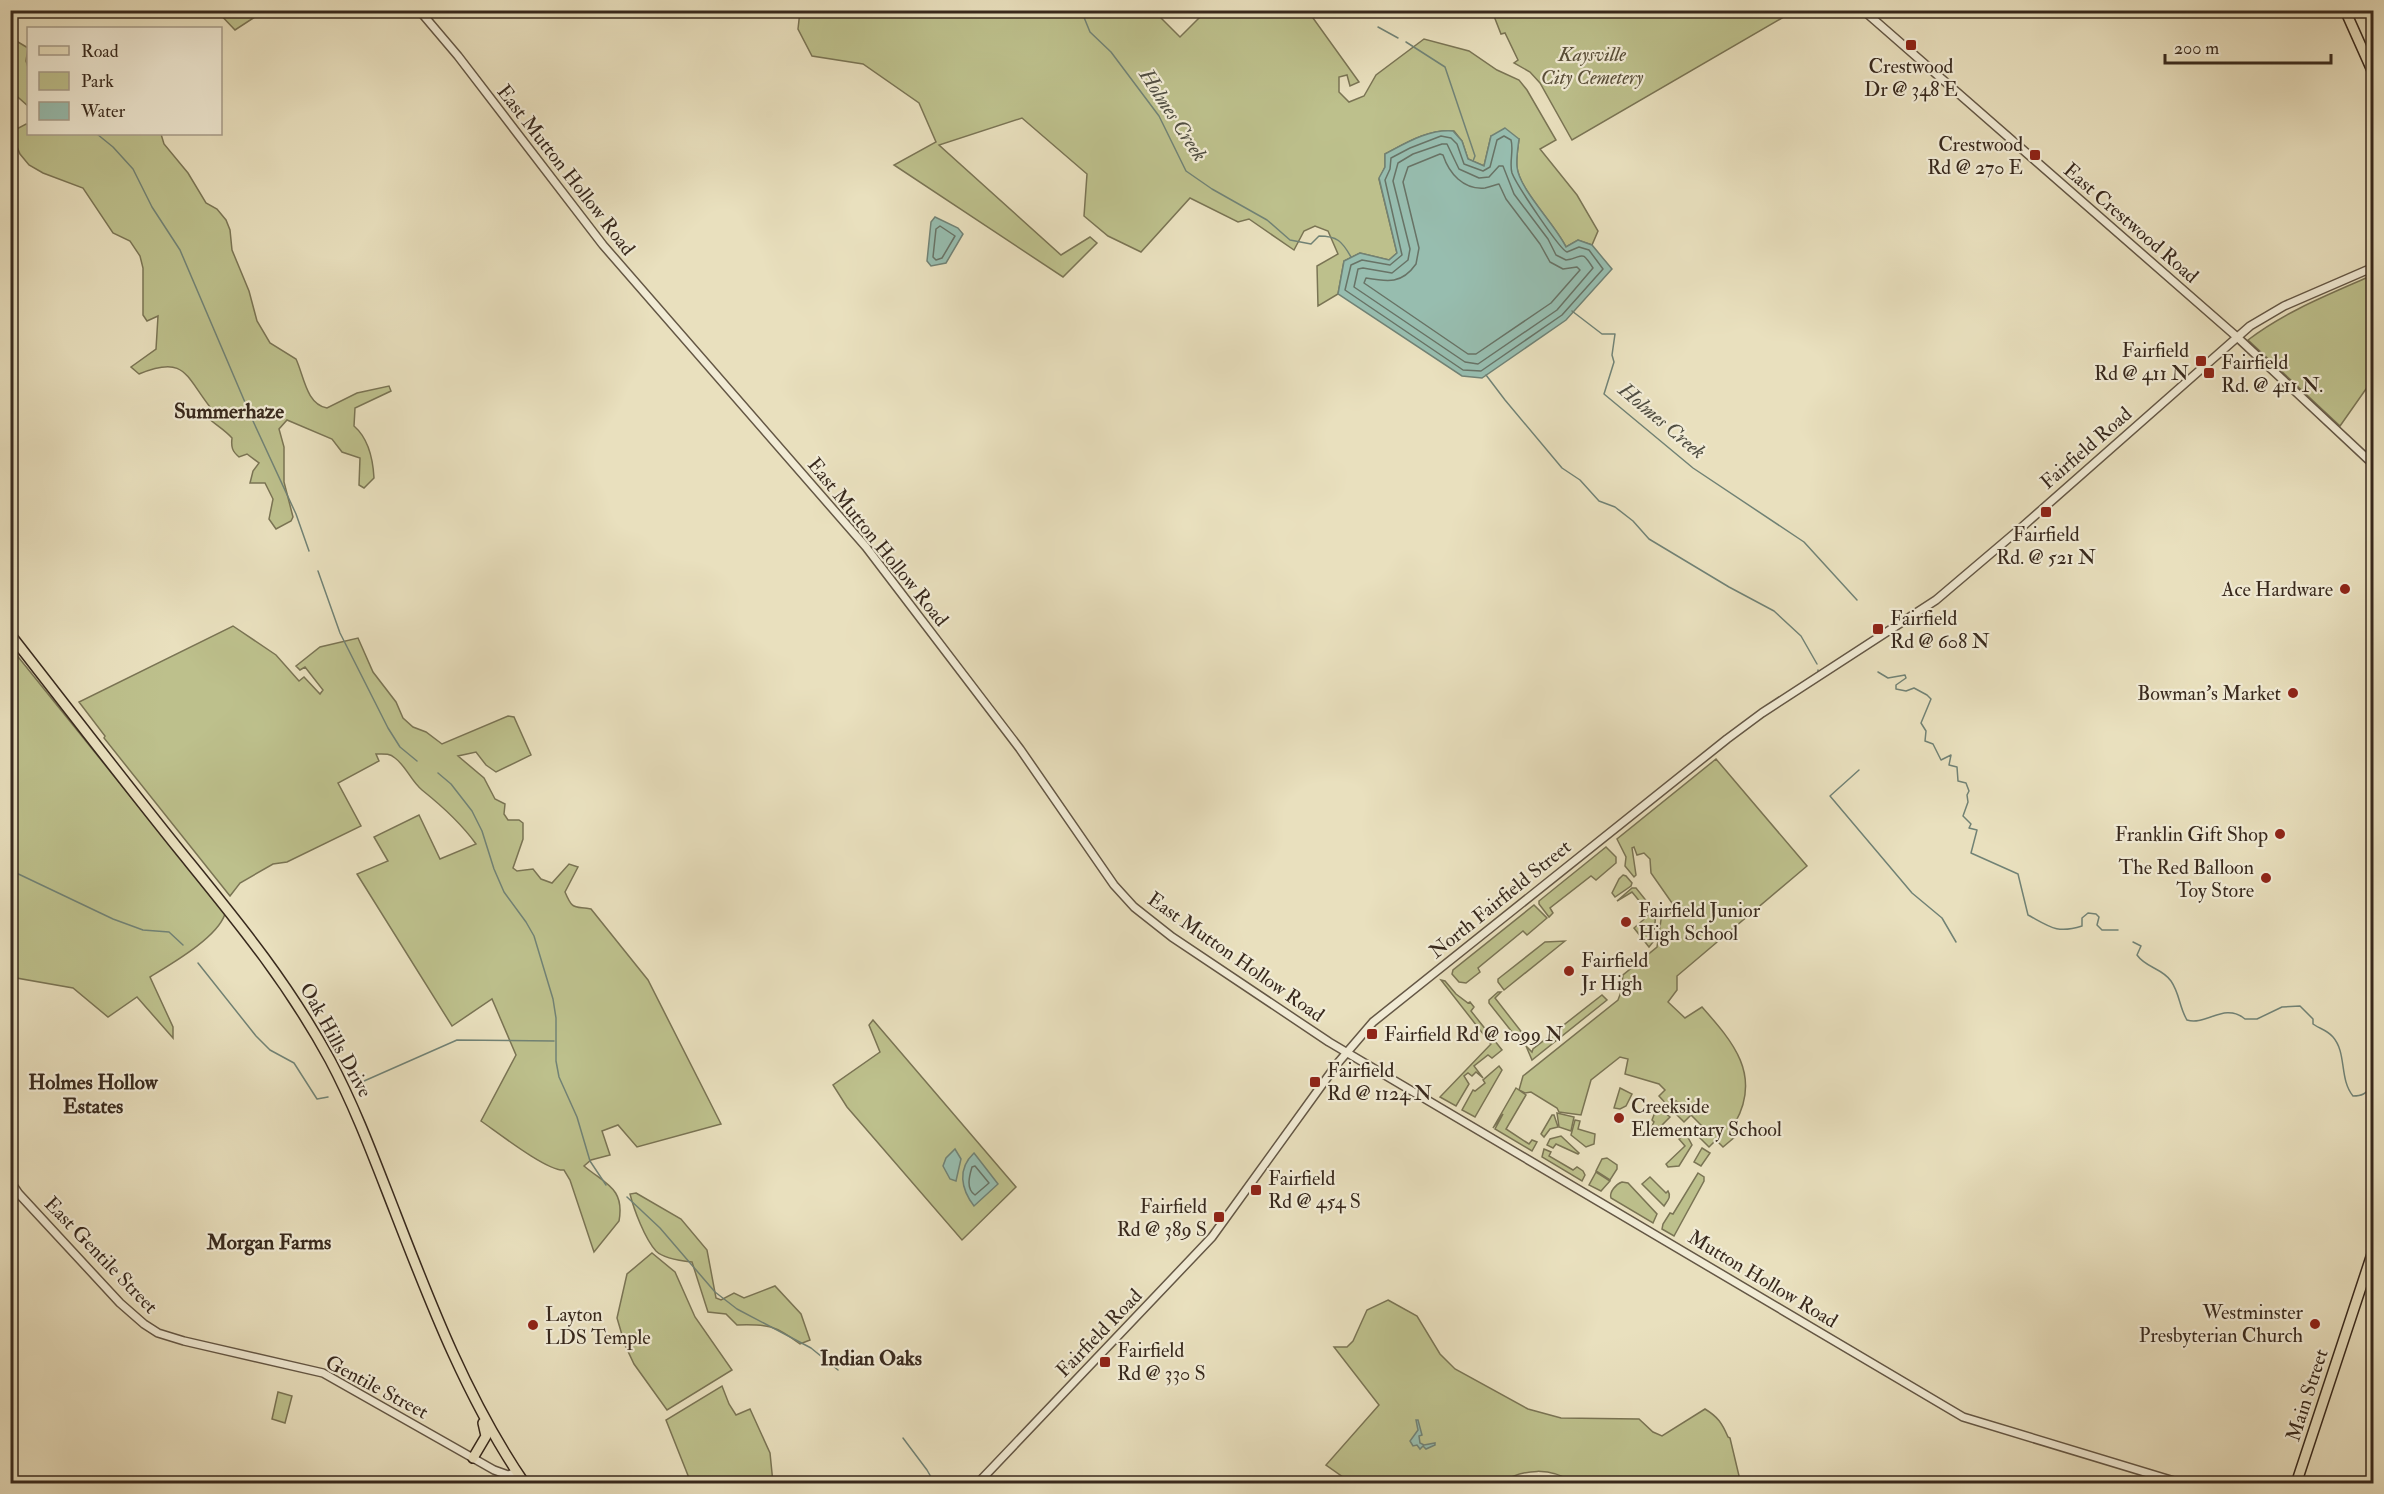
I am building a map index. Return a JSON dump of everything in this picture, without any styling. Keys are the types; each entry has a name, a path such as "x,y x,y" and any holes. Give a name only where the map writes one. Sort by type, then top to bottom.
{"main road":[{"path":"2345,10 2373,75"},
{"name":"Oak Hills Drive","path":"10,634 236,917 304,1013 354,1109 424,1283 470,1387 525,1484"},
{"name":"Main Street","path":"2296,1484 2373,1248"},
{"path":"470,1387 475,1406 486,1430 485,1439 473,1458"}],"street":[{"name":"East Mutton Hollow Road","path":"419,10 603,245 866,548 1020,749 1114,885 1134,907 1172,938 1346,1052"},
{"name":"East Crestwood Road","path":"1863,10 2237,337 2373,465"},
{"name":"Fairfield Road","path":"1829,671 1944,593 2257,321 2284,306 2373,267"},
{"name":"North Fairfield Street","path":"1239,1200 1346,1052 1387,1010 1684,772 1762,713 1829,671"},
{"name":"Mutton Hollow Road","path":"1346,1052 1963,1416 2184,1484"},
{"name":"East Gentile Street","path":"10,1181 76,1258 144,1324 170,1337 212,1347"},
{"name":"Fairfield Road","path":"977,1484 1199,1251 1239,1200"},
{"name":"Gentile Street","path":"212,1347 323,1373 502,1474 517,1472"}],"green space":[{"path":"1153,10 1180,37 1206,11 1308,11 1359,82 1350,86 1347,75 1339,77 1339,92 1349,102 1364,96 1376,75 1424,39 1469,51 1497,70 1519,80 1527,90 1556,140 1540,149 1577,195 1598,231 1592,245 1578,240 1566,247 1530,196 1519,176 1517,167 1519,139 1491,136 1484,166 1468,159 1462,141 1454,131 1435,132 1385,154 1385,167 1379,179 1397,253 1389,260 1360,253 1344,261 1338,294 1318,306 1317,266 1338,254 1328,231 1315,226 1304,231 1294,250 1249,219 1238,222 1190,198 1141,252 1108,236 1084,216 1087,174 1022,118 939,145 1061,255 1090,237 1097,243 1063,277 894,165 936,142 919,103 863,64 812,56 798,29 800,11"},
{"path":"217,11 264,11 235,30"},
{"name":"Kaysville City Cemetery","path":"1492,11 1794,11 1572,140 1540,83 1530,72 1514,63 1518,60 1505,33 1501,34"},
{"path":"18,42 27,47 27,105 11,91 13,77 11,75 11,47"},
{"path":"26,124 27,135 161,135 164,144 188,173 206,203 217,209 226,220 230,230 232,250 249,291 257,321 270,343 296,359 314,401 327,408 357,393 389,386 391,391 355,408 354,426 367,443 374,478 364,488 359,485 360,458 342,452 332,439 287,420 279,429 284,447 284,482 293,517 291,521 276,529 269,519 273,499 265,483 250,483 253,471 259,463 247,454 239,457 235,453 232,438 206,416 210,407 189,377 175,368 154,369 139,374 131,367 156,349 158,316 147,321 143,315 143,268 140,256 130,241 113,233 83,188 43,173 29,165 20,154 15,142 11,140 11,132"},
{"path":"2373,275 2371,284 2374,290 2373,379 2340,426 2248,340 2293,312"},
{"path":"233,626 276,655 299,681 304,677 320,694 323,690 305,667 300,670 296,666 320,647 358,638 373,672 396,702 403,718 413,727 426,732 442,744 508,716 514,717 531,755 496,772 486,765 476,752 458,756 484,778 495,799 505,804 504,814 508,820 519,820 523,823 523,839 513,868 517,871 533,869 541,879 552,883 569,864 578,867 565,892 570,902 575,906 591,909 648,980 721,1124 637,1147 618,1125 602,1131 610,1155 591,1160 584,1166 612,1188 619,1201 620,1210 619,1221 594,1252 570,1180 564,1170 556,1169 535,1158 481,1121 516,1055 492,999 452,1026 357,874 388,861 374,837 419,815 440,859 476,844 458,822 418,786 395,758 376,754 379,761 338,783 361,826 287,862 273,864 240,883 230,896 104,738 105,736 79,702"},
{"path":"11,648 225,914 213,932 203,941 150,977 173,1027 173,1038 137,997 108,1017 73,988 11,977"},
{"path":"1716,759 1807,866 1677,976 1677,990 1668,1002 1685,1018 1702,1007 1733,1046 1745,1074 1746,1090 1743,1106 1735,1123 1742,1131 1723,1147 1716,1140 1709,1147 1698,1136 1705,1129 1691,1115 1684,1122 1673,1111 1680,1104 1676,1101 1669,1107 1659,1096 1665,1090 1659,1084 1625,1074 1628,1059 1620,1057 1591,1080 1581,1115 1559,1112 1557,1108 1531,1092 1525,1093 1519,1090 1523,1076 1618,1000 1623,975 1657,947 1662,913 1670,914 1672,903 1651,873 1650,859 1644,853 1637,855 1634,847 1632,848 1636,875 1634,877 1625,866 1626,857 1617,839"},
{"path":"1606,847 1616,857 1616,863 1596,880 1591,876 1550,908 1553,913 1549,917 1539,901"},
{"path":"1623,875 1632,883 1631,886 1615,897 1612,893"},
{"path":"1632,888 1636,888 1656,913 1653,942 1649,947 1634,928 1650,914 1632,892 1617,901"},
{"path":"1534,905 1547,918 1527,935 1523,931 1478,968 1480,972 1466,983 1459,982 1452,974 1453,970"},
{"path":"1565,941 1504,990 1498,982 1498,979 1545,942"},
{"path":"1441,980 1445,981 1456,994 1468,1003 1470,1002 1474,1007 1471,1011 1502,1050 1492,1058 1488,1055 1474,1066 1483,1078 1476,1072 1472,1076 1468,1073 1464,1076 1469,1084 1456,1106 1440,1097 1491,1044"},
{"path":"1501,992 1495,998 1527,1039 1523,1042 1520,1042 1489,1003 1489,1000"},
{"path":"1602,995 1607,1000 1532,1060 1526,1046 1532,1052"},
{"path":"873,1020 1016,1187 962,1240 847,1107 833,1085 880,1052 869,1025"},
{"path":"1499,1066 1502,1070 1475,1117 1462,1110 1473,1090 1475,1091 1485,1083 1483,1080"},
{"path":"1516,1088 1526,1095 1506,1129 1529,1144 1532,1140 1537,1142 1532,1151 1495,1129 1503,1114 1493,1128"},
{"path":"1620,1088 1632,1094 1626,1106 1620,1109 1614,1108"},
{"path":"1657,1107 1670,1117 1659,1128 1655,1126 1651,1128 1654,1122 1652,1120"},
{"path":"1557,1113 1574,1117 1571,1131 1559,1127"},
{"path":"1552,1115 1558,1127 1550,1129 1544,1137 1541,1134"},
{"path":"1575,1120 1580,1121 1578,1129 1595,1134 1594,1144 1586,1147 1571,1135"},
{"path":"1679,1132 1685,1132 1692,1145 1679,1166 1668,1167 1666,1164 1685,1146 1679,1139 1682,1136"},
{"path":"1561,1136 1578,1154 1556,1144 1553,1148 1547,1145 1550,1139"},
{"path":"1702,1148 1710,1153 1701,1166 1694,1162"},
{"path":"1544,1149 1551,1152 1549,1156 1573,1170 1577,1167 1583,1171 1585,1175 1582,1181 1542,1157"},
{"path":"1607,1158 1617,1165 1610,1180 1596,1171 1602,1159"},
{"path":"1596,1172 1610,1181 1601,1191 1589,1185"},
{"path":"1698,1173 1704,1177 1704,1181 1674,1236 1662,1229 1663,1224 1670,1213 1673,1214"},
{"path":"1650,1177 1666,1193 1668,1191 1669,1193 1669,1199 1664,1206 1642,1184"},
{"path":"1622,1182 1628,1183 1657,1214 1653,1223 1611,1198 1614,1188"},
{"path":"636,1193 681,1219 707,1250 716,1298 721,1300 734,1293 744,1298 775,1286 801,1314 810,1340 800,1344 777,1329 756,1325 737,1325 726,1314 708,1312 692,1262 664,1256 656,1251 648,1239 630,1194"},
{"path":"652,1253 675,1272 695,1317 732,1370 667,1410 634,1364 625,1345 617,1318 627,1274"},
{"path":"1388,1300 1417,1316 1440,1354 1455,1369 1528,1409 1561,1418 1639,1419 1653,1432 1662,1436 1705,1409 1719,1421 1730,1438 1740,1480 1744,1483 1574,1483 1556,1474 1537,1471 1518,1474 1500,1483 1353,1484 1326,1465 1379,1405 1334,1347 1347,1347 1353,1341 1367,1310"},
{"path":"722,1386 736,1415 750,1409 770,1453 773,1483 691,1483 666,1420"},
{"path":"278,1392 292,1396 285,1423 272,1419"}],"water":[{"path":"1505,128 1519,139 1517,167 1524,186 1566,247 1578,240 1592,245 1612,269 1566,320 1482,378 1462,376 1338,294 1344,261 1360,253 1389,260 1397,253 1379,178 1385,167 1385,154 1426,134 1453,131 1462,141 1468,159 1484,166 1491,136"},
{"path":"935,217 958,228 963,234 946,263 931,266 927,261 931,222"},
{"path":"955,1149 961,1159 956,1181 950,1179 943,1166 946,1158"},
{"path":"974,1153 998,1184 974,1206 966,1193 963,1172"},
{"path":"1416,1420 1418,1420 1422,1435 1419,1436 1420,1443 1424,1445 1435,1443 1435,1445 1426,1449 1423,1446 1420,1449 1417,1445 1413,1446 1410,1441 1418,1430"}],"waterway":[{"name":"Holmes Creek","path":"1081,10 1090,32 1111,52 1159,116 1186,171 1212,189 1267,220 1290,240 1311,244 1319,236 1335,238 1342,243 1351,257"},
{"path":"1378,27 1398,38"},
{"path":"1406,42 1445,67 1475,156 1473,161"},
{"path":"98,135 133,169 152,207 180,250 253,421 296,514 309,551"},
{"name":"Holmes Creek","path":"1572,311 1602,334 1615,334 1612,355 1614,362 1604,394 1693,468 1804,542 1857,600"},
{"path":"1486,375 1562,468 1580,480 1599,501 1615,507 1633,521 1649,539 1774,611 1801,636 1817,664"},
{"path":"318,571 340,633 388,728 400,747 417,761"},
{"name":"Holmes Creek","path":"1878,672 1888,678 1905,675 1906,678 1896,685 1896,689 1906,691 1914,688 1931,699 1921,723 1926,731 1925,741 1933,744 1941,760 1951,755 1949,765 1957,767 1958,781 1966,783 1969,791 1963,816 1971,824 1969,828 1977,830 1971,853 2018,874 2028,915 2048,926 2066,929 2082,926 2082,918 2088,913 2096,914 2099,917 2097,925 2102,930 2118,930"},
{"path":"1859,770 1830,796 1912,893 1942,918 1956,942"},
{"path":"438,773 451,784 472,811 482,831 504,892 534,936 553,999 559,1077 577,1117 590,1161 606,1185"},
{"path":"10,870 113,919 143,930 169,932 183,945"},
{"name":"Holmes Creek","path":"2133,942 2141,946 2137,955 2171,981 2187,1020 2201,1020 2222,1013 2237,1014 2245,1019 2257,1019 2282,1007 2300,1006 2313,1019 2313,1024 2328,1033 2337,1043 2346,1082 2353,1096 2363,1094 2374,1084"},
{"path":"198,963 256,1036 270,1050 294,1063 317,1099 328,1097"},
{"path":"355,1085 457,1040 554,1041"},
{"path":"627,1197 660,1228 715,1292 737,1309 811,1348 838,1370"},
{"path":"903,1438 935,1484"}],"place":[{"name":"Crestwood Dr @ 348 E","path":"1911,45"},
{"name":"Crestwood Rd @ 270 E","path":"2035,155"},
{"name":"Fairfield Rd @ 411 N","path":"2201,361"},
{"name":"Fairfield Rd. @ 411 N.","path":"2209,373"},
{"name":"Fairfield Rd. @ 521 N","path":"2046,512"},
{"name":"Ace Hardware","path":"2345,589"},
{"name":"Fairfield Rd @ 608 N","path":"1878,629"},
{"name":"Bowman's Market","path":"2293,693"},
{"name":"Franklin Gift Shop","path":"2280,834"},
{"name":"The Red Balloon Toy Store","path":"2266,878"},
{"name":"Fairfield Junior High School","path":"1626,922"},
{"name":"Fairfield Jr High","path":"1569,971"},
{"name":"Fairfield Rd @ 1099 N","path":"1372,1034"},
{"name":"Fairfield Rd @ 1124 N","path":"1315,1082"},
{"name":"Creekside Elementary School","path":"1619,1118"},
{"name":"Fairfield Rd @ 454 S","path":"1256,1190"},
{"name":"Fairfield Rd @ 389 S","path":"1219,1217"},
{"name":"Westminster Presbyterian Church","path":"2315,1324"},
{"name":"Layton LDS Temple","path":"533,1325"},
{"name":"Fairfield Rd @ 330 S","path":"1105,1362"}],"district":[{"name":"Summerhaze","path":"229,411"},
{"name":"Holmes Hollow Estates","path":"93,1094"},
{"name":"Morgan Farms","path":"269,1242"},
{"name":"Indian Oaks","path":"871,1358"}]}
